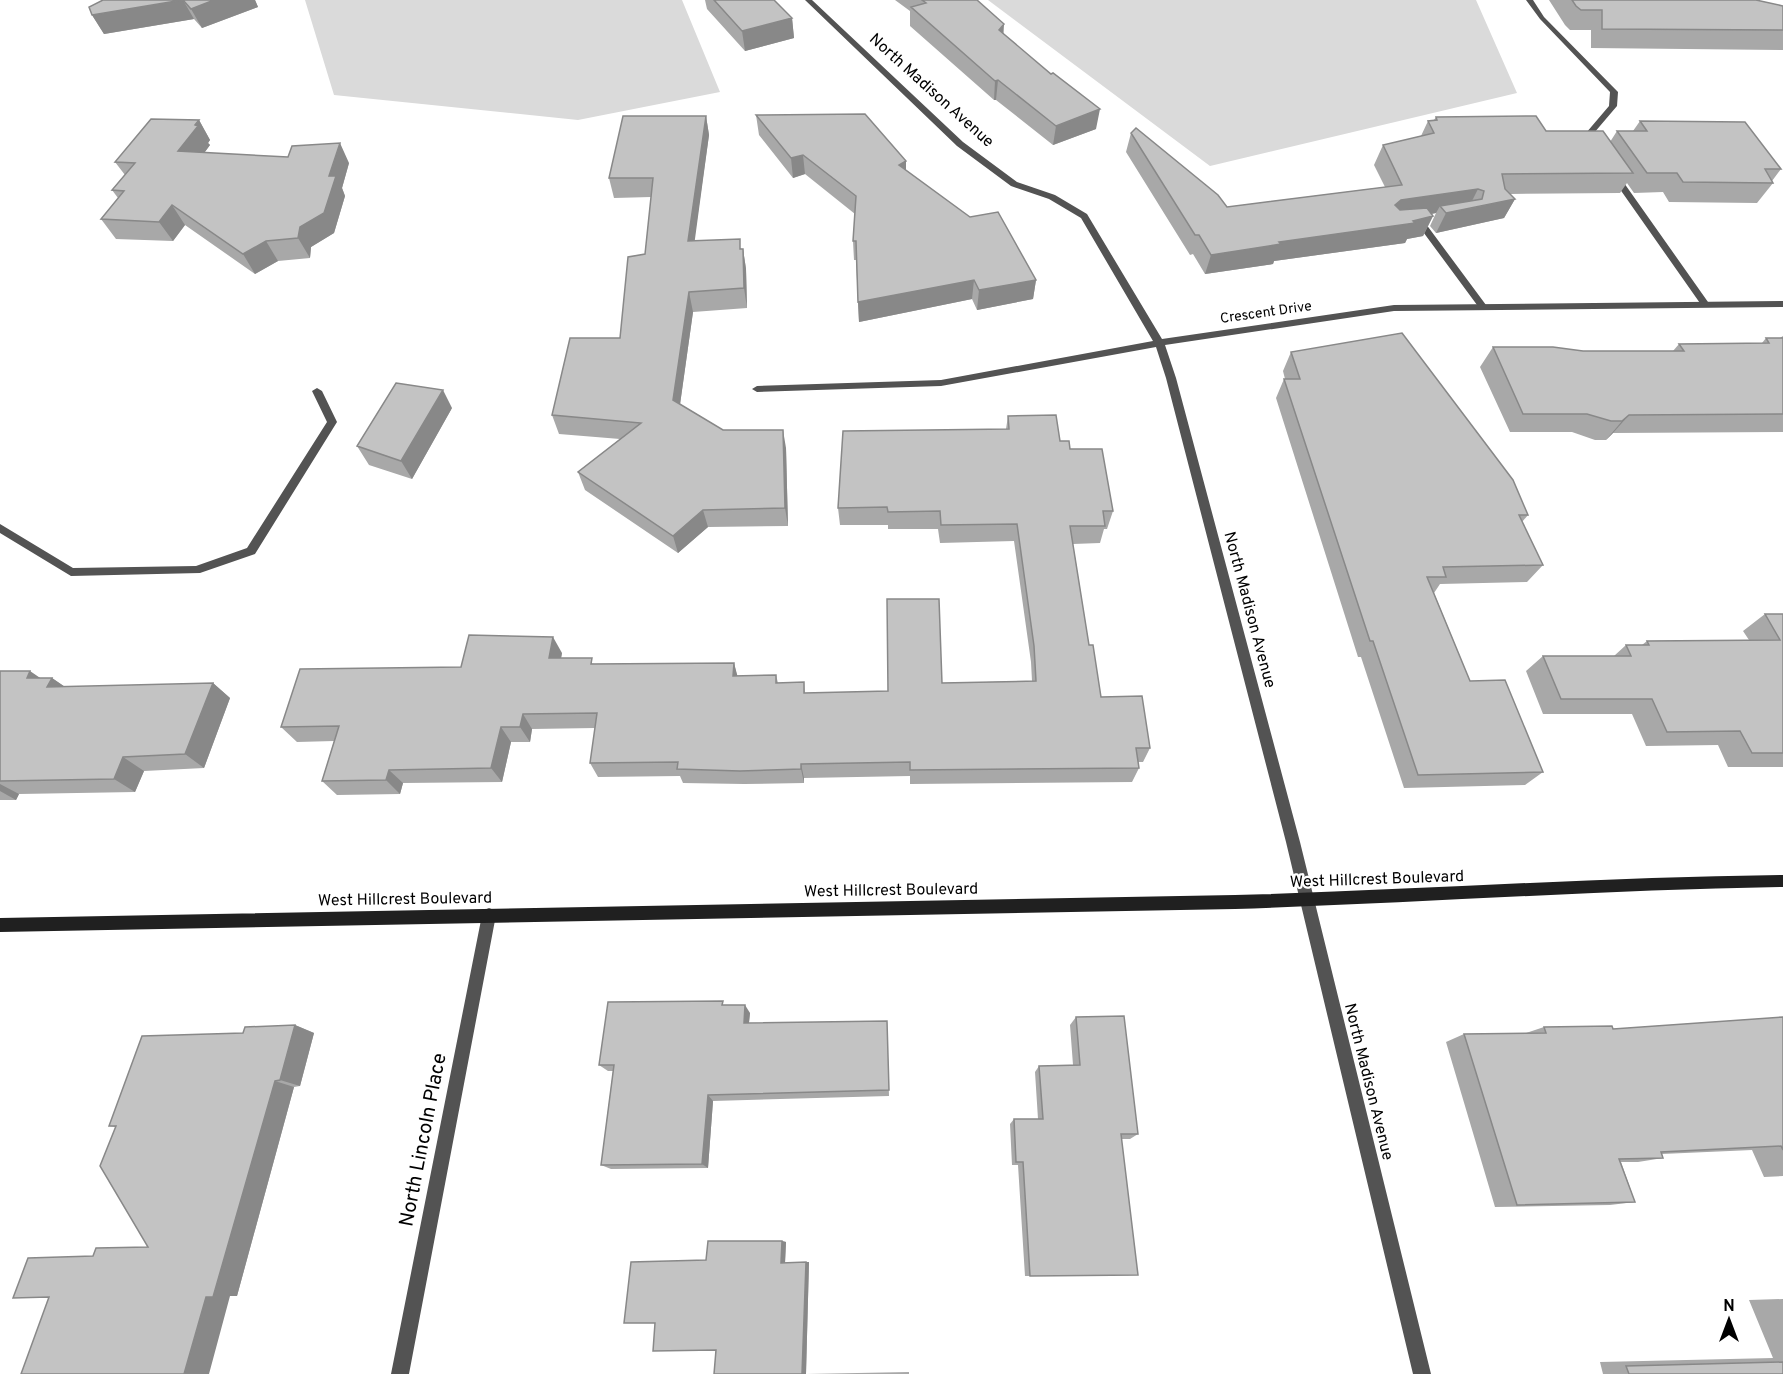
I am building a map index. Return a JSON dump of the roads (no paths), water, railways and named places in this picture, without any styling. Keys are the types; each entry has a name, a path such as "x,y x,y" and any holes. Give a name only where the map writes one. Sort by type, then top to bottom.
{"street":[{"name":"North Madison Avenue","path":"808,0 960,144 1014,184 1052,197 1084,216 1159,343 1171,378 1307,899 1422,1374"},
{"path":"1529,0 1542,18 1614,92 1613,106 1590,133 1600,155"},
{"path":"1607,165 1705,304"},
{"path":"1420,222 1483,307"},
{"name":"Crescent Drive","path":"757,389 941,382 1159,343 1394,308 1783,303"},
{"path":"0,528 71,572 196,570 251,551 332,422 317,391"},
{"name":"West Hillcrest Boulevard","path":"0,925 1391,897 1711,882 1783,881"},
{"name":"North Lincoln Place","path":"400,1374 489,915"}]}
